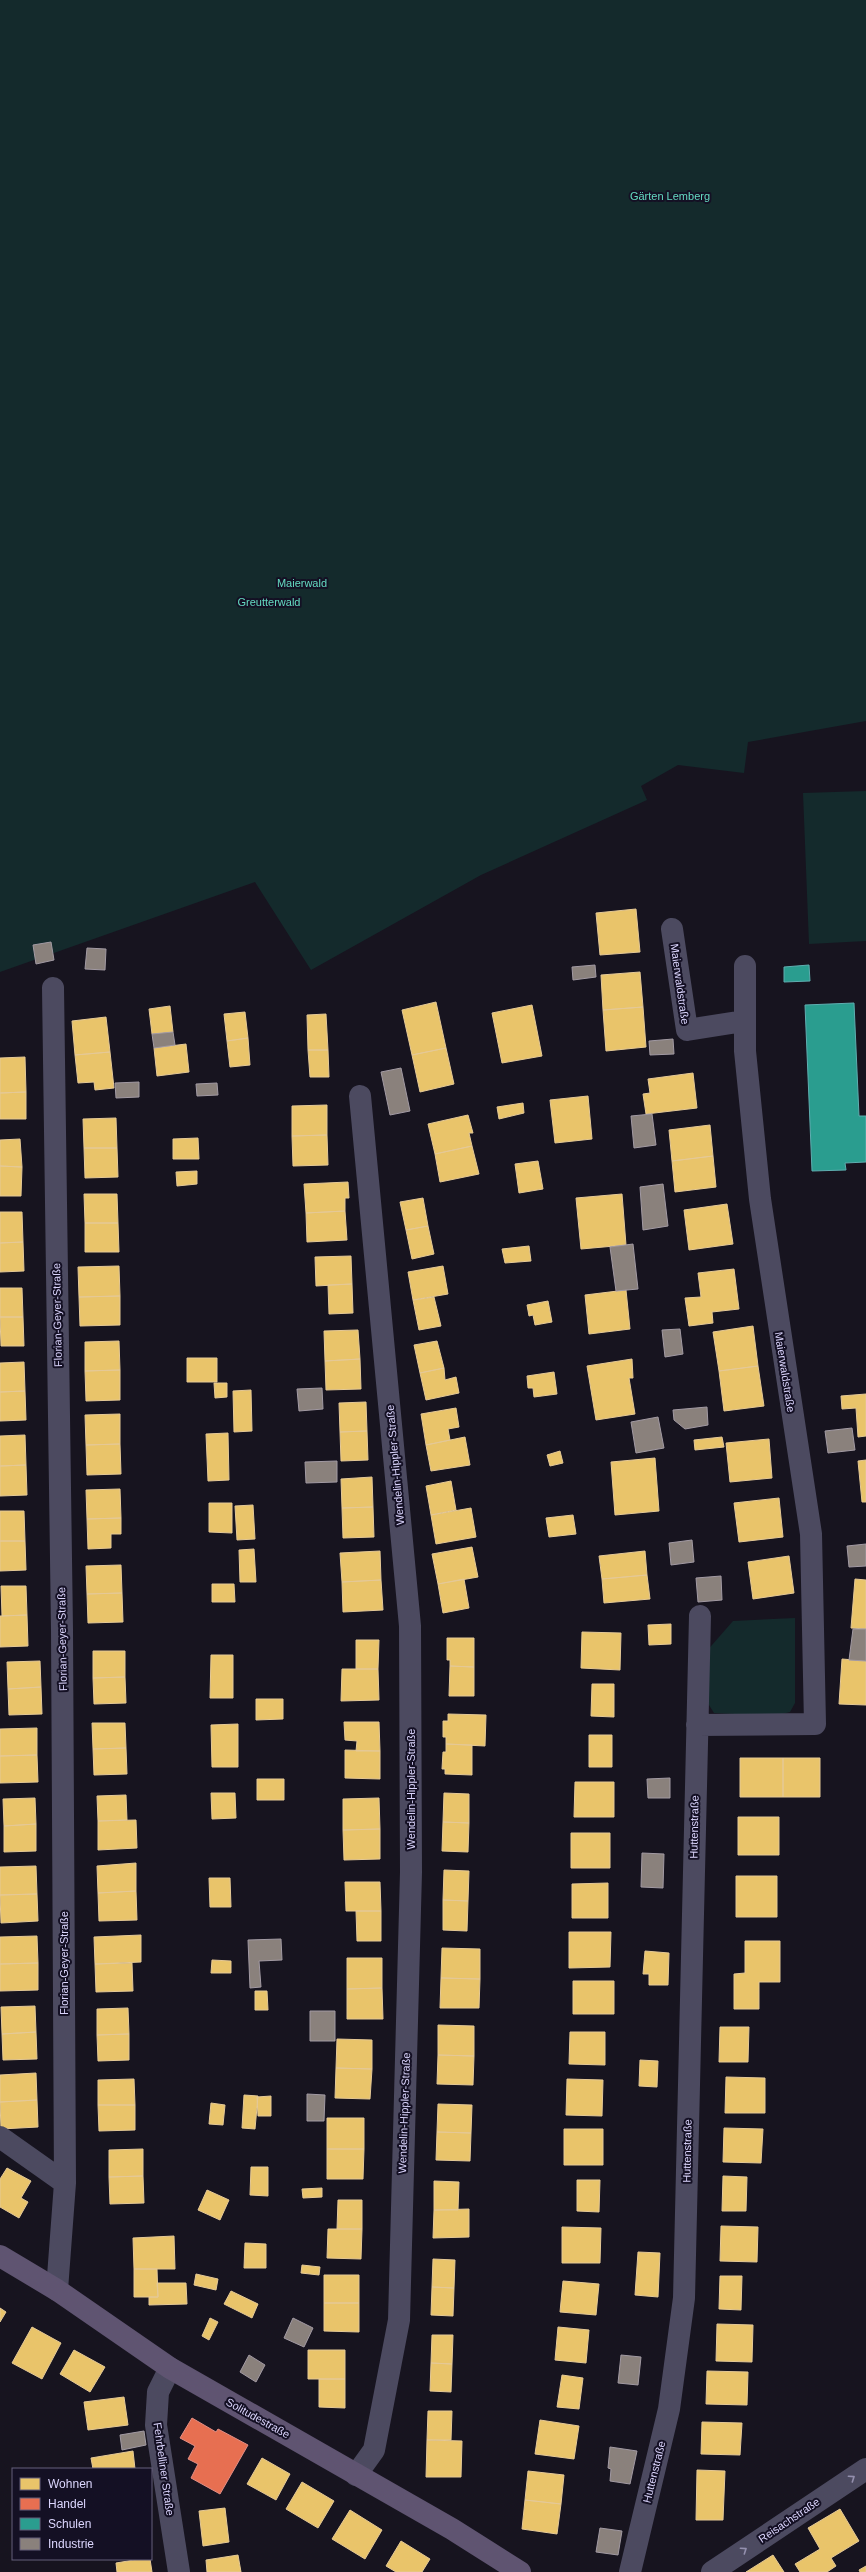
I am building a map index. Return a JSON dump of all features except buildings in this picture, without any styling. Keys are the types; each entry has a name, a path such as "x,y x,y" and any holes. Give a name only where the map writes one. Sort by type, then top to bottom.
{"main road":[{"name":"Solitudestraße","path":"0,2256 57,2290 170,2368 452,2529 520,2572"}],"street":[{"name":"Maierwaldstraße","path":"672,929 686,1030 744,1020"},
{"name":"Maierwaldstraße","path":"697,1725 815,1724 811,1534 760,1199 745,1051 745,966"},
{"name":"Florian-Geyer-Straße","path":"53,988 62,1630 64,2183 57,2290"},
{"name":"Wendelin-Hippler-Straße","path":"356,2475 374,2450 399,2320 411,1872 410,1626 360,1096"},
{"name":"Huttenstraße","path":"630,2572 669,2409 684,2298 700,1616"},
{"path":"0,2137 64,2183"},
{"name":"Fehrbelliner Straße","path":"170,2368 158,2392 156,2425 179,2572"},
{"name":"Reisachstraße","path":"712,2572 866,2469"}],"green space":[{"name":"Maierwald","path":"0,0 866,0 866,721 748,742 744,773 678,765 641,786 647,800 481,875 311,970 255,882 0,972"},
{"path":"866,791 866,941 809,944 803,793"},
{"path":"795,1618 795,1703 790,1712 775,1716 714,1713 704,1697 705,1653 733,1621"}],"park label":[{"name":"Gärten Lemberg","path":"670,196"},
{"name":"Greutterwald","path":"269,602"}]}
